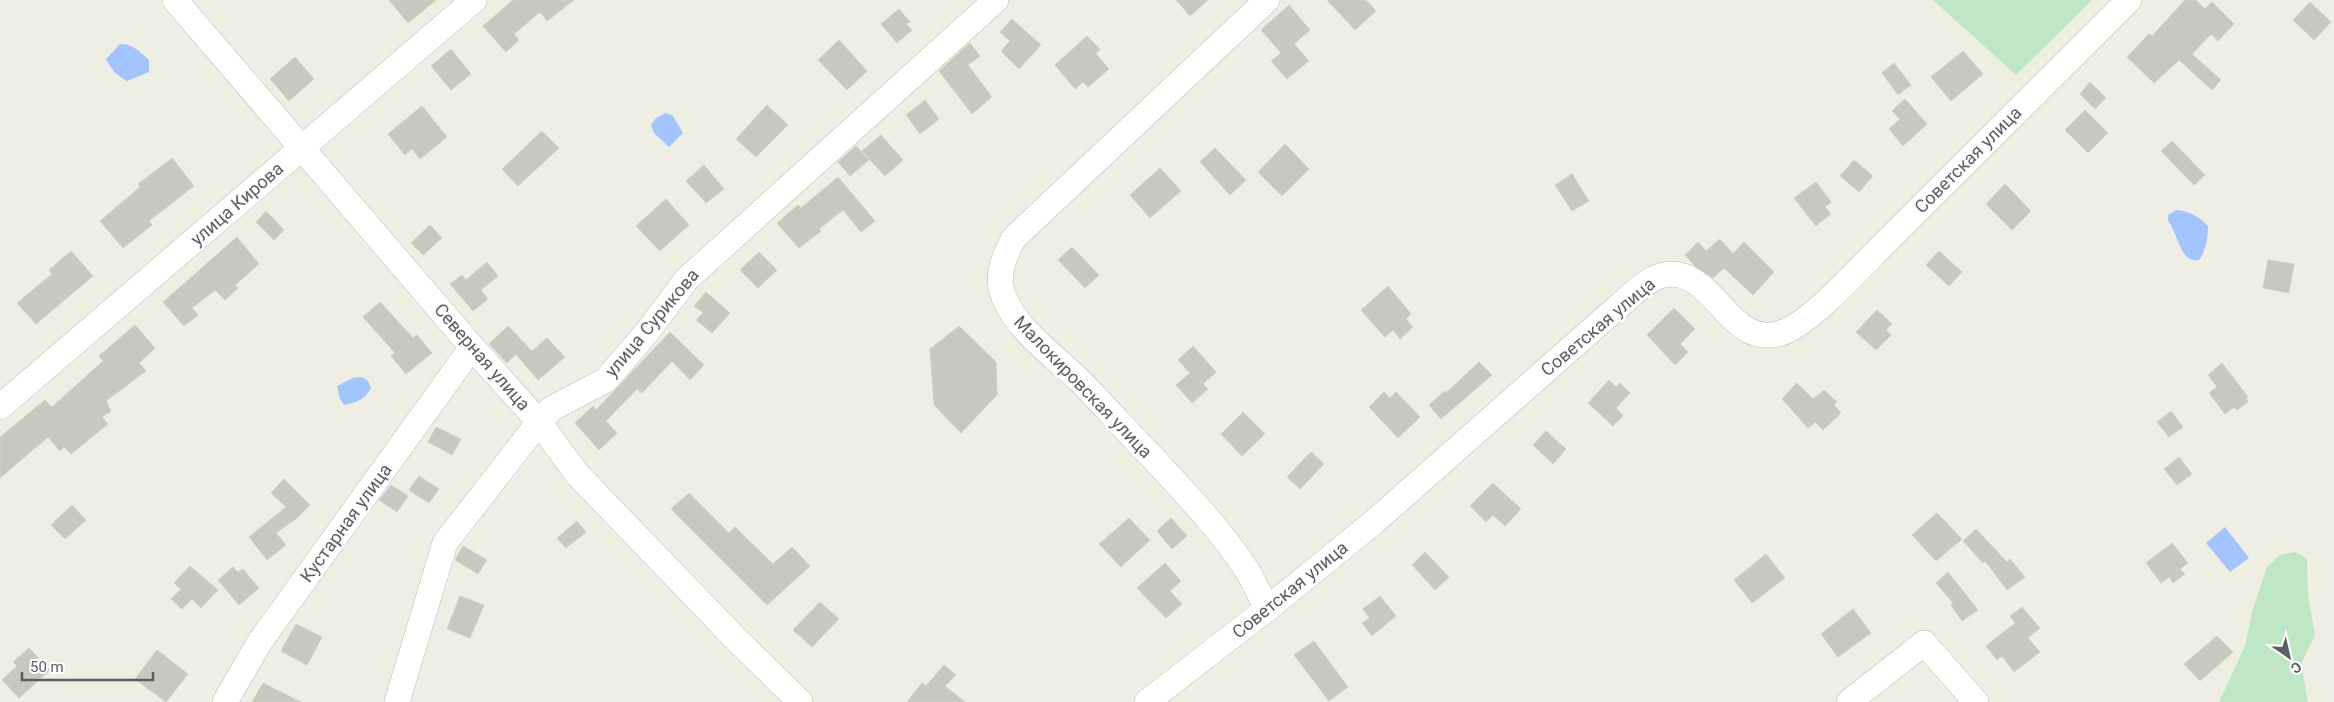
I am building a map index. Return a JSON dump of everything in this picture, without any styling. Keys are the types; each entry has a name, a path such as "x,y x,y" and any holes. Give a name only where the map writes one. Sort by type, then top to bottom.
{"street":[{"name":"Северная улица","path":"175,0 472,348 539,422 577,474 735,638 800,702"},
{"name":"улица Кирова","path":"0,407 474,0"},
{"name":"улица Сурикова","path":"397,702 445,543 539,422 551,409 606,380 648,331 687,279 996,0"},
{"name":"Советская улица","path":"1147,702 1267,609 1374,522 1648,282 1662,275 1678,275 1692,280 1705,290 1743,329 1754,334 1767,336 1782,333 1798,325 1863,265 2129,0"},
{"name":"Малокировская улица","path":"1260,2 1013,239 1002,262 1000,282 1003,295 1011,313 1033,338 1079,380 1181,488 1238,559 1267,609"},
{"name":"Кустарная улица","path":"225,702 259,643 472,348"},
{"path":"1849,702 1924,642 1976,702"}],"green space":[{"path":"1933,0 2092,0 2016,75"},
{"path":"2295,552 2307,559 2308,595 2315,635 2301,664 2308,702 2219,702 2245,646 2252,612 2267,567 2280,555"}],"water":[{"path":"120,44 132,47 149,60 149,72 127,81 117,74 106,59"},
{"path":"666,113 673,116 683,133 669,147 654,133 651,125 656,118"},
{"path":"2176,210 2194,215 2208,226 2206,244 2199,260 2192,260 2183,252 2168,221 2168,215"},
{"path":"362,377 368,381 371,388 369,392 360,400 344,405 340,399 337,386 353,378"},
{"path":"2225,527 2249,558 2230,572 2206,543"}],"building":[{"path":"389,0 436,0 408,23"},
{"path":"513,0 574,0 547,21 540,12 514,34 519,40 506,52 483,26"},
{"path":"1176,0 1208,0 1190,16"},
{"path":"1327,0 1366,0 1376,11 1355,30"},
{"path":"2185,0 2196,0 2205,9 2212,2 2234,24 2218,41 2211,34 2192,54 2221,80 2212,90 2179,60 2154,83 2127,57 2149,34 2152,36"},
{"path":"2310,2 2331,22 2314,40 2293,20"},
{"path":"1289,5 1310,30 1294,44 1309,61 1287,79 1271,61 1281,53 1261,30"},
{"path":"899,9 910,22 906,24 912,30 897,43 881,24"},
{"path":"1012,19 1041,45 1019,69 1001,51 1010,41 1000,32"},
{"path":"1087,36 1100,49 1096,54 1109,69 1088,87 1083,82 1075,89 1055,65"},
{"path":"839,40 867,71 847,90 818,60"},
{"path":"970,43 980,56 968,65 992,97 972,114 939,71"},
{"path":"451,49 471,74 451,90 431,66"},
{"path":"1963,51 1983,74 1951,101 1931,77"},
{"path":"295,57 314,79 289,101 270,79"},
{"path":"1894,63 1911,85 1898,95 1882,73"},
{"path":"2090,82 2106,98 2095,109 2080,94"},
{"path":"1905,99 1927,124 1903,146 1889,129 1900,119 1892,111"},
{"path":"925,100 939,119 920,134 906,115"},
{"path":"767,105 788,125 756,157 736,139"},
{"path":"422,106 447,137 420,159 412,149 405,155 388,134"},
{"path":"2085,110 2108,133 2088,153 2065,130"},
{"path":"542,131 559,148 518,186 502,169"},
{"path":"881,135 903,160 885,176 862,151"},
{"path":"2172,141 2205,175 2194,185 2161,151"},
{"path":"1285,144 1309,169 1282,196 1258,172"},
{"path":"856,146 869,160 850,176 838,162"},
{"path":"1215,148 1246,180 1230,195 1200,162"},
{"path":"172,158 194,186 149,221 152,225 123,248 100,221 140,187 138,184"},
{"path":"1854,160 1873,176 1859,192 1840,176"},
{"path":"704,165 724,189 706,203 686,181"},
{"path":"1160,168 1181,191 1150,218 1130,195"},
{"path":"1572,174 1589,201 1572,211 1555,185"},
{"path":"838,177 875,221 861,232 843,210 819,229 821,231 799,248 777,223 798,205 801,208"},
{"path":"1816,182 1831,202 1825,207 1831,214 1816,226 1794,198"},
{"path":"2005,184 2031,211 2012,230 1986,204"},
{"path":"666,199 689,225 660,251 636,226"},
{"path":"266,211 284,230 274,240 256,222"},
{"path":"430,225 442,238 423,255 411,243"},
{"path":"237,237 259,264 235,285 238,288 225,300 215,290 192,308 198,315 184,326 163,302"},
{"path":"1720,239 1733,254 1744,242 1774,272 1753,295 1724,268 1713,278 1696,267 1685,255 1698,242 1706,251"},
{"path":"1072,247 1099,275 1085,288 1058,260"},
{"path":"71,251 93,276 36,324 17,303 52,274 49,270"},
{"path":"1939,251 1962,272 1949,286 1926,265"},
{"path":"759,252 777,270 758,288 740,270"},
{"path":"2268,260 2294,264 2289,293 2263,288"},
{"path":"487,262 498,276 481,290 488,299 473,311 450,284 462,275 466,280"},
{"path":"1388,286 1411,314 1406,319 1413,327 1400,339 1393,330 1385,337 1361,310"},
{"path":"706,292 730,313 712,333 696,320 703,313 694,306"},
{"path":"380,302 413,338 417,335 432,353 406,374 391,356 395,353 363,317"},
{"path":"1674,308 1695,329 1680,344 1688,352 1675,365 1647,335"},
{"path":"1877,310 1892,324 1886,330 1891,335 1876,350 1856,332"},
{"path":"135,325 155,348 139,363 146,371 106,401 111,411 102,417 108,424 71,454 64,447 60,451 48,437 0,478 0,437 45,400 52,407 103,361 99,356"},
{"path":"508,326 532,351 547,338 565,357 538,380 516,354 507,363 489,344"},
{"path":"959,326 996,362 997,395 961,433 934,405 930,349"},
{"path":"670,332 704,365 690,380 672,361 642,393 637,389 606,421 617,433 599,450 575,423 593,406 596,410"},
{"path":"1193,346 1216,372 1203,384 1208,389 1192,403 1176,385 1190,373 1178,360"},
{"path":"1479,362 1492,375 1441,419 1429,405 1445,391 1446,393"},
{"path":"2222,363 2248,397 2246,398 2248,402 2237,410 2234,407 2225,414 2209,393 2217,387 2208,375"},
{"path":"1609,380 1616,387 1620,383 1630,393 1616,408 1623,416 1613,426 1588,403"},
{"path":"1797,383 1813,399 1824,390 1837,402 1834,405 1841,413 1823,430 1815,422 1808,428 1782,399"},
{"path":"1384,392 1390,398 1396,392 1420,417 1398,438 1369,407"},
{"path":"2171,411 2183,427 2169,437 2157,422"},
{"path":"1243,412 1265,434 1242,456 1221,434"},
{"path":"436,427 461,439 452,455 428,442"},
{"path":"1546,431 1566,449 1553,464 1533,445"},
{"path":"1311,452 1324,464 1300,489 1287,477"},
{"path":"2179,457 2192,474 2177,485 2164,469"},
{"path":"419,476 439,489 429,503 409,490"},
{"path":"284,479 310,505 297,518 276,533 286,545 267,560 249,537 286,507 271,493"},
{"path":"1493,483 1521,509 1505,526 1493,515 1486,522 1470,506"},
{"path":"391,485 408,496 397,512 379,500"},
{"path":"689,493 729,533 735,527 773,564 792,547 810,566 767,605 671,509"},
{"path":"72,505 86,520 65,539 51,525"},
{"path":"1937,513 1962,539 1936,561 1912,535"},
{"path":"1129,518 1150,540 1121,567 1099,544"},
{"path":"1171,518 1187,536 1172,549 1157,531"},
{"path":"577,521 586,532 566,548 557,538"},
{"path":"1976,529 2007,562 2010,559 2025,577 2007,590 1985,561 1983,563 1963,541"},
{"path":"2172,543 2188,563 2180,569 2185,574 2173,583 2169,577 2161,583 2146,563"},
{"path":"463,546 487,560 478,574 455,560"},
{"path":"1425,552 1449,577 1435,590 1412,565"},
{"path":"1766,554 1785,578 1752,603 1734,580"},
{"path":"1165,563 1181,581 1170,591 1182,604 1166,618 1137,588"},
{"path":"190,566 218,590 201,608 192,599 182,609 171,599 181,589 174,583"},
{"path":"233,567 238,572 243,569 259,588 239,605 218,580"},
{"path":"1948,572 1978,610 1962,621 1951,605 1953,603 1936,583"},
{"path":"460,596 484,605 470,638 447,629"},
{"path":"1380,596 1396,616 1372,636 1362,623 1370,618 1363,609"},
{"path":"820,602 839,619 812,647 793,630"},
{"path":"2022,607 2040,628 2028,638 2040,652 2014,672 2002,656 1997,660 1986,646 2015,623 2010,616"},
{"path":"1853,609 1871,633 1838,657 1821,634"},
{"path":"296,624 322,637 307,665 281,651"},
{"path":"2217,636 2233,652 2200,681 2184,664"},
{"path":"1314,641 1348,687 1329,701 1294,655"},
{"path":"29,648 50,670 19,698 2,680 17,666 13,662"},
{"path":"157,650 188,674 166,702 135,679"},
{"path":"944,665 956,675 945,686 965,702 907,702 922,683 926,686"},
{"path":"263,683 301,702 252,702"}]}
